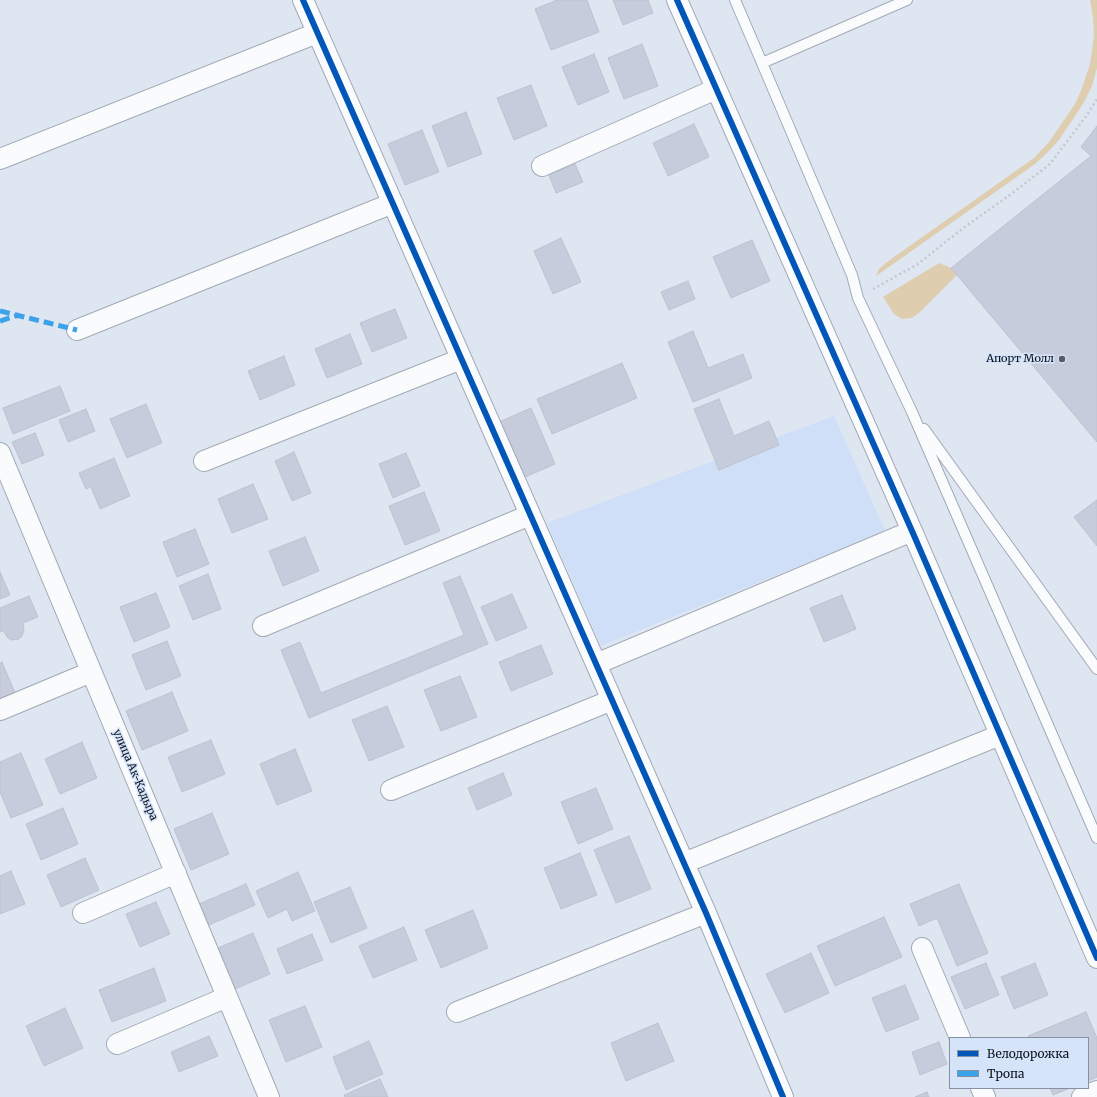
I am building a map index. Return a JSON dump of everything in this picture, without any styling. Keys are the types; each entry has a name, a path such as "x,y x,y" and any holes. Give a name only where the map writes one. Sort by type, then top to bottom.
{"street":[{"path":"302,0 706,913 783,1097"},
{"path":"677,0 912,531 1097,958"},
{"path":"0,159 317,32"},
{"path":"542,166 716,89"},
{"path":"77,330 393,203"},
{"path":"204,461 461,359"},
{"name":"улица Ак-Кадыра","path":"0,453 5,482 91,672 270,1097"},
{"path":"263,626 530,515"},
{"path":"596,664 912,531"},
{"path":"0,710 91,672"},
{"path":"391,790 612,700"},
{"path":"684,863 1000,735"},
{"path":"83,913 176,873"},
{"path":"458,1012 706,913"},
{"path":"922,948 960,1037"},
{"path":"116,1044 227,997"},
{"path":"1082,1097 1097,1091"}],"lane":[{"path":"735,0 852,275 858,298 912,412 1097,838"},
{"path":"762,63 907,0"},
{"path":"912,412 1097,669"}],"path":[{"path":"858,298 918,264 1050,164 1087,115 1097,98"}],"shaded area":[{"path":"1090,0 1097,0 1097,68 1092,86 1083,104 1059,140 1035,164 876,276 879,269 887,262 1034,158 1049,142 1075,104 1090,64 1094,35"},
{"path":"939,263 951,268 957,275 912,318 902,319 894,314 883,297"},
{"path":"834,416 885,531 601,646 547,523"}],"building":[{"path":"557,0 587,0 599,32 551,50 535,9"},
{"path":"613,0 648,0 653,13 623,25"},
{"path":"642,44 658,86 624,99 608,58"},
{"path":"594,54 609,92 578,105 562,67"},
{"path":"531,85 547,126 514,140 497,98"},
{"path":"466,112 482,154 448,167 432,126"},
{"path":"694,124 709,157 668,176 653,143"},
{"name":"Апорт Молл","path":"1097,126 1097,442 951,268 1091,156 1081,147"},
{"path":"422,130 439,172 405,185 388,144"},
{"path":"575,164 583,182 556,193 549,175"},
{"path":"561,238 581,282 553,294 534,251"},
{"path":"752,240 770,281 731,298 713,257"},
{"path":"688,281 695,299 669,310 661,292"},
{"path":"395,309 407,338 372,352 360,323"},
{"path":"693,331 708,368 743,354 752,378 693,402 668,342"},
{"path":"350,334 362,364 327,378 315,349"},
{"path":"284,356 295,385 260,400 248,371"},
{"path":"622,363 637,398 552,434 537,399"},
{"path":"60,386 70,411 13,434 3,408"},
{"path":"719,399 734,436 769,421 779,445 719,470 694,409"},
{"path":"146,404 162,443 127,458 110,419"},
{"path":"531,408 555,464 523,478 499,422"},
{"path":"86,409 95,431 68,442 59,420"},
{"path":"35,433 44,455 22,464 12,442"},
{"path":"294,452 311,493 292,501 275,461"},
{"path":"406,453 420,486 393,498 379,464"},
{"path":"114,458 130,496 100,509 91,487 86,489 79,473"},
{"path":"253,484 268,519 232,533 218,499"},
{"path":"424,492 440,531 405,545 389,506"},
{"path":"1097,500 1097,546 1074,517"},
{"path":"195,529 209,564 177,577 163,542"},
{"path":"305,537 319,571 283,586 269,551"},
{"path":"0,572 10,595 0,599"},
{"path":"208,574 221,609 193,620 179,586"},
{"path":"460,576 488,644 309,718 281,650 300,642 321,693 464,635 443,583"},
{"path":"156,593 170,627 134,642 120,607"},
{"path":"512,594 527,628 496,641 481,607"},
{"path":"842,595 856,629 824,642 810,608"},
{"path":"29,596 38,617 23,623 24,630 22,636 19,639 12,640 8,638 3,631 0,632 0,608"},
{"path":"167,641 181,676 146,690 132,655"},
{"path":"541,645 553,674 511,691 499,662"},
{"path":"2,662 16,695 0,702 0,663"},
{"path":"460,676 477,717 441,731 424,690"},
{"path":"172,692 188,731 142,750 126,711"},
{"path":"387,706 404,747 369,761 352,720"},
{"path":"211,740 225,774 182,792 168,757"},
{"path":"82,742 97,778 60,794 45,759"},
{"path":"295,749 312,791 277,805 260,764"},
{"path":"21,753 43,805 11,818 0,792 0,762"},
{"path":"503,773 512,795 477,810 468,788"},
{"path":"596,788 613,829 578,844 561,802"},
{"path":"63,808 78,844 41,860 26,824"},
{"path":"212,813 229,854 191,870 174,829"},
{"path":"629,836 651,889 616,903 594,850"},
{"path":"580,853 597,895 561,909 544,868"},
{"path":"85,858 99,890 61,907 47,875"},
{"path":"11,871 25,904 0,914 0,876"},
{"path":"298,872 315,911 292,921 287,909 268,918 256,891"},
{"path":"246,884 255,905 209,925 199,904"},
{"path":"959,884 988,953 957,966 937,918 919,926 910,904"},
{"path":"350,887 367,928 331,943 314,902"},
{"path":"156,902 170,934 140,947 126,914"},
{"path":"473,910 488,948 441,968 425,930"},
{"path":"884,917 902,957 835,986 817,946"},
{"path":"404,927 417,960 373,978 359,946"},
{"path":"253,933 270,974 235,989 218,948"},
{"path":"312,934 323,960 287,974 277,949"},
{"path":"811,953 829,993 785,1013 766,974"},
{"path":"986,963 999,995 965,1009 951,977"},
{"path":"1035,963 1048,995 1014,1009 1001,977"},
{"path":"154,968 166,1001 112,1022 99,990"},
{"path":"905,985 919,1019 886,1032 872,998"},
{"path":"305,1006 322,1047 286,1062 269,1020"},
{"path":"65,1008 83,1048 44,1066 26,1026"},
{"path":"1086,1012 1097,1038 1097,1077 1089,1081 1089,1037 1028,1036"},
{"path":"658,1023 674,1061 626,1081 611,1043"},
{"path":"209,1036 218,1056 179,1072 171,1052"},
{"path":"369,1041 383,1074 346,1090 333,1057"},
{"path":"939,1042 947,1064 920,1075 912,1052"},
{"path":"380,1079 388,1097 345,1097 344,1095"},
{"path":"1050,1089 1068,1089 1053,1095"},
{"path":"927,1092 929,1097 915,1097"}],"marked path":[{"path":"0,311 77,330"},
{"path":"0,321 19,315"}],"cycle path":[{"path":"303,0 706,913 783,1097"},
{"path":"677,0 912,531 1097,958"}],"place":[{"name":"Апорт Молл","path":"1062,359"}]}
